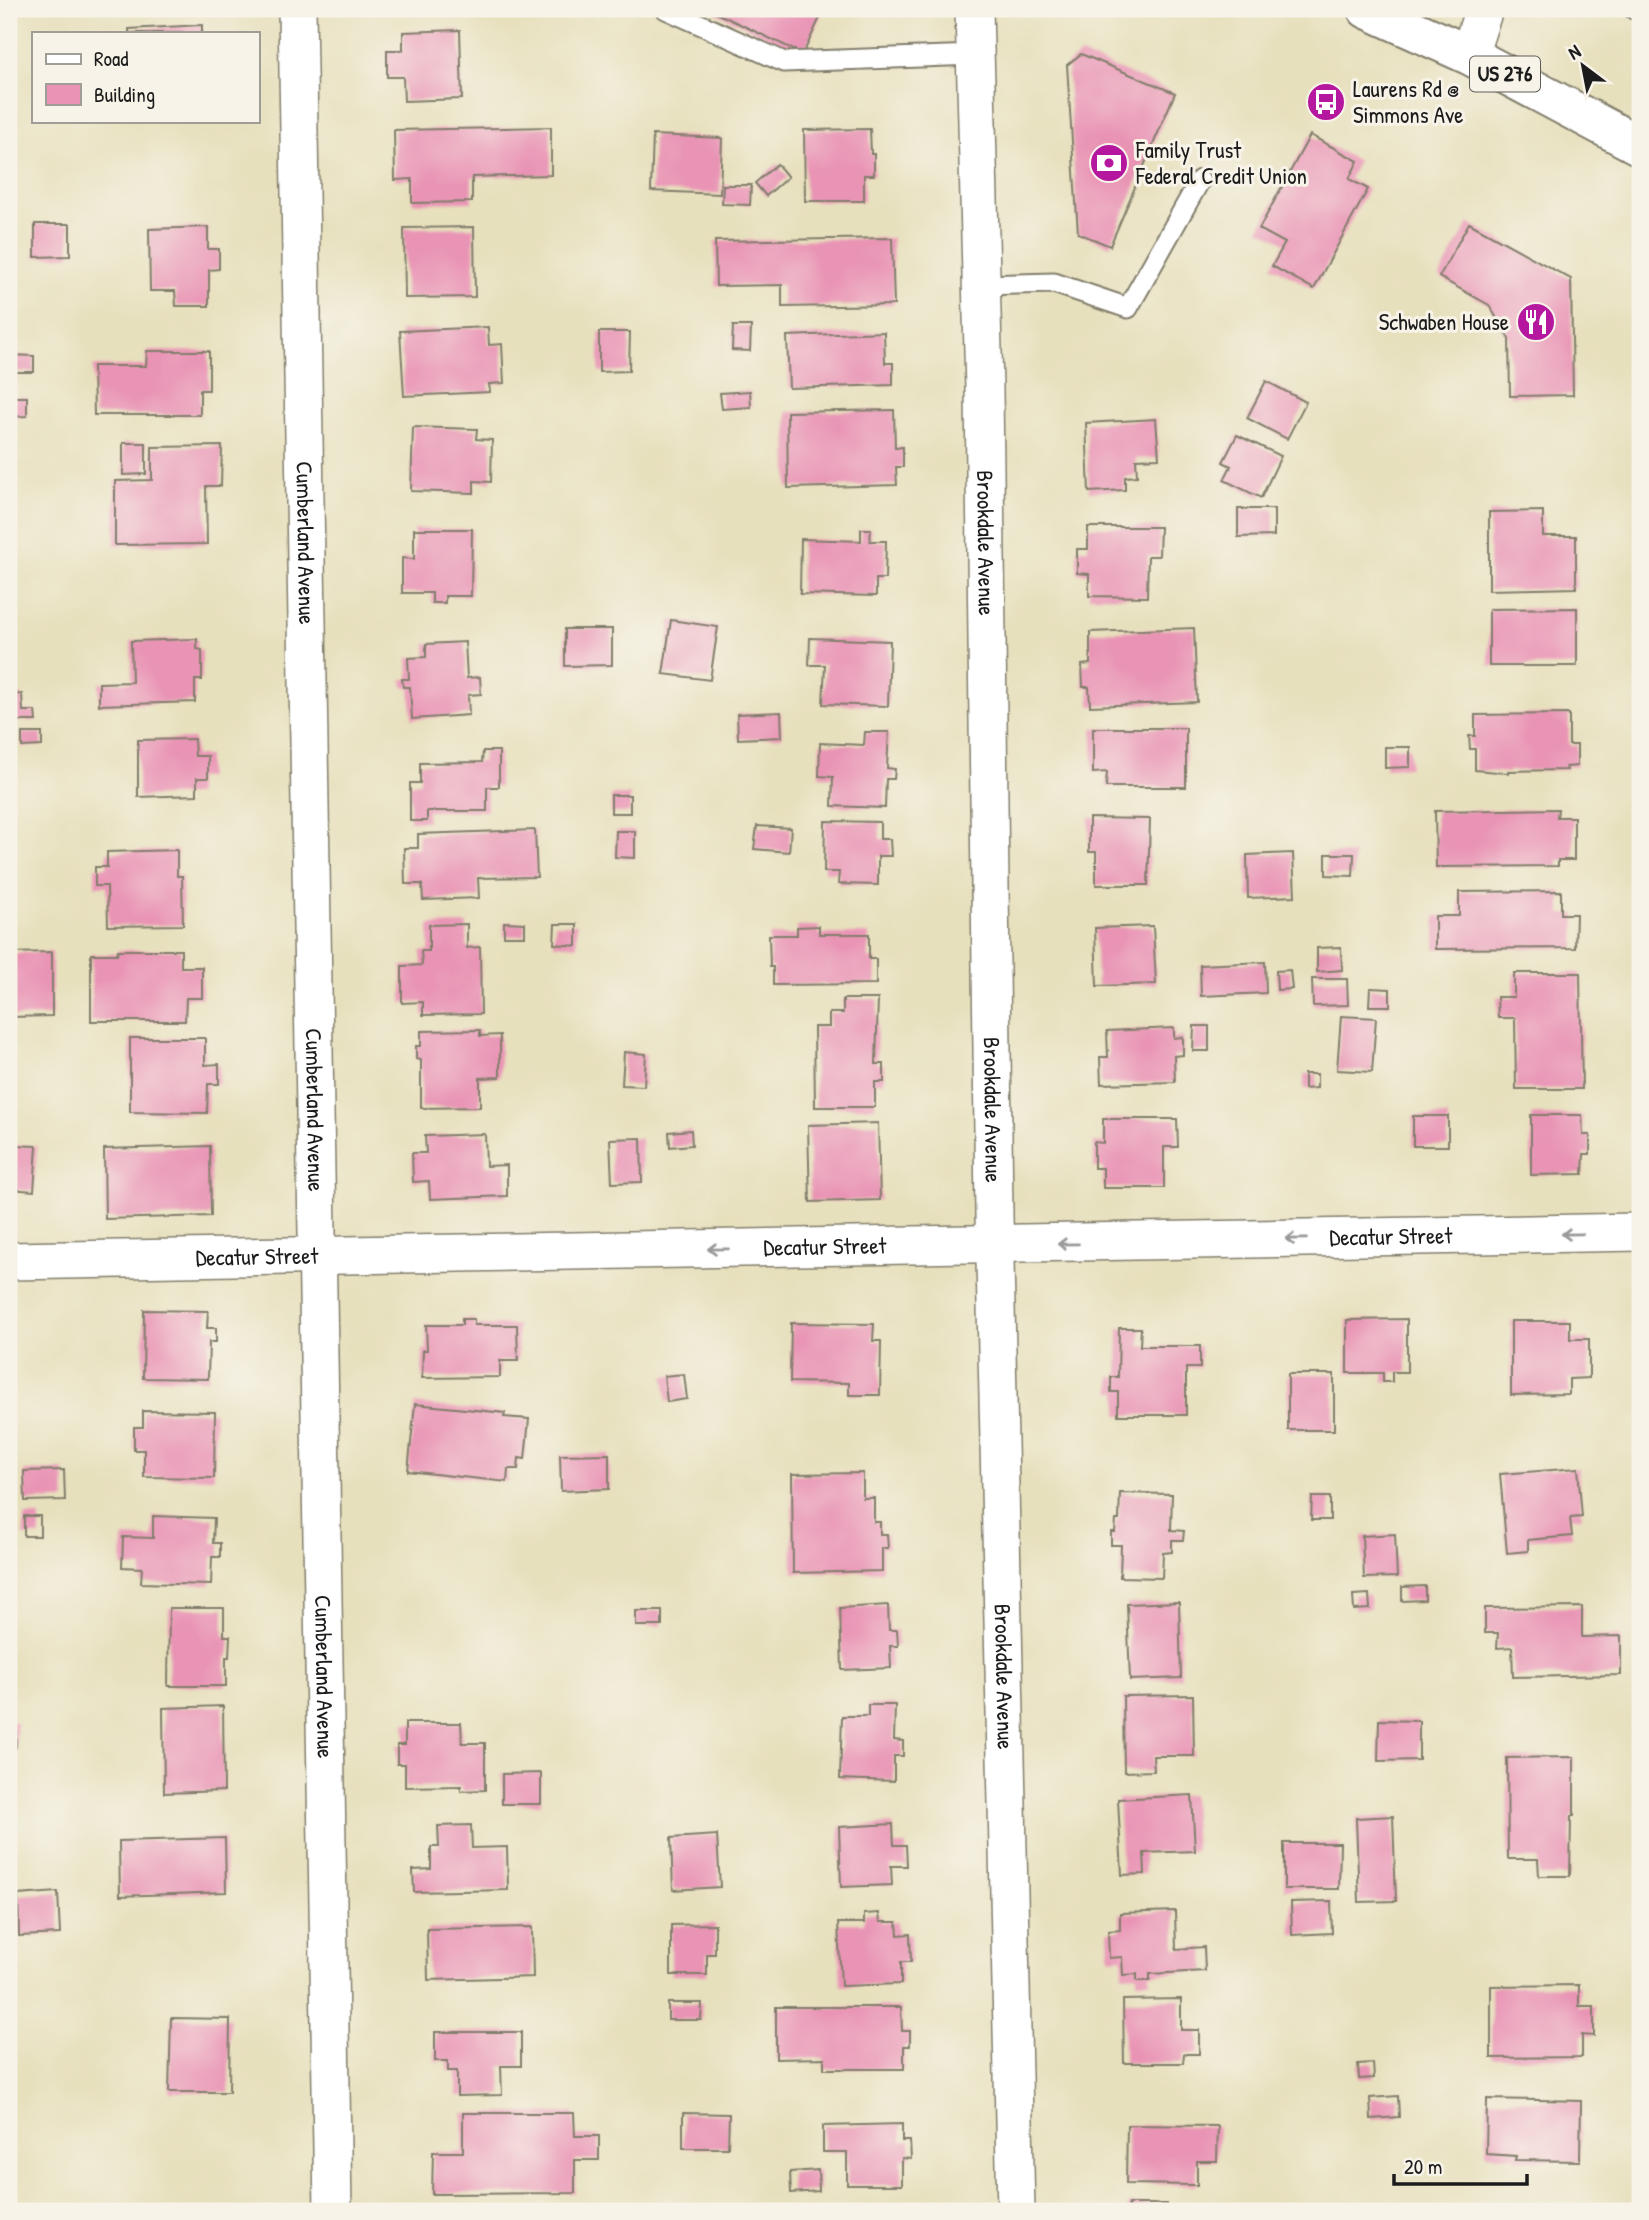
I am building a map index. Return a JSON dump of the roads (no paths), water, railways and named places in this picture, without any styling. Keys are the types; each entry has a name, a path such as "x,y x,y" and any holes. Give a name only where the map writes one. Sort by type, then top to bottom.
{"main road":[{"name":"US 276","path":"1367,9 1469,55 1640,146"}],"street":[{"name":"Cumberland Avenue","path":"297,9 333,2211"},
{"name":"Brookdale Avenue","path":"974,9 981,285 995,1245 1016,2211"},
{"path":"1469,55 1484,9"},
{"name":"Decatur Street","path":"9,1261 1640,1232"}],"lane":[{"path":"666,9 784,62 975,55"},
{"path":"1634,9 1640,12"},
{"path":"981,285 1054,283 1128,308 1200,180"}],"place":[{"name":"Laurens Rd @ Simmons Ave","path":"1326,102"},
{"name":"Family Trust Federal Credit Union","path":"1109,163"},
{"name":"Schwaben House","path":"1536,322"}]}
